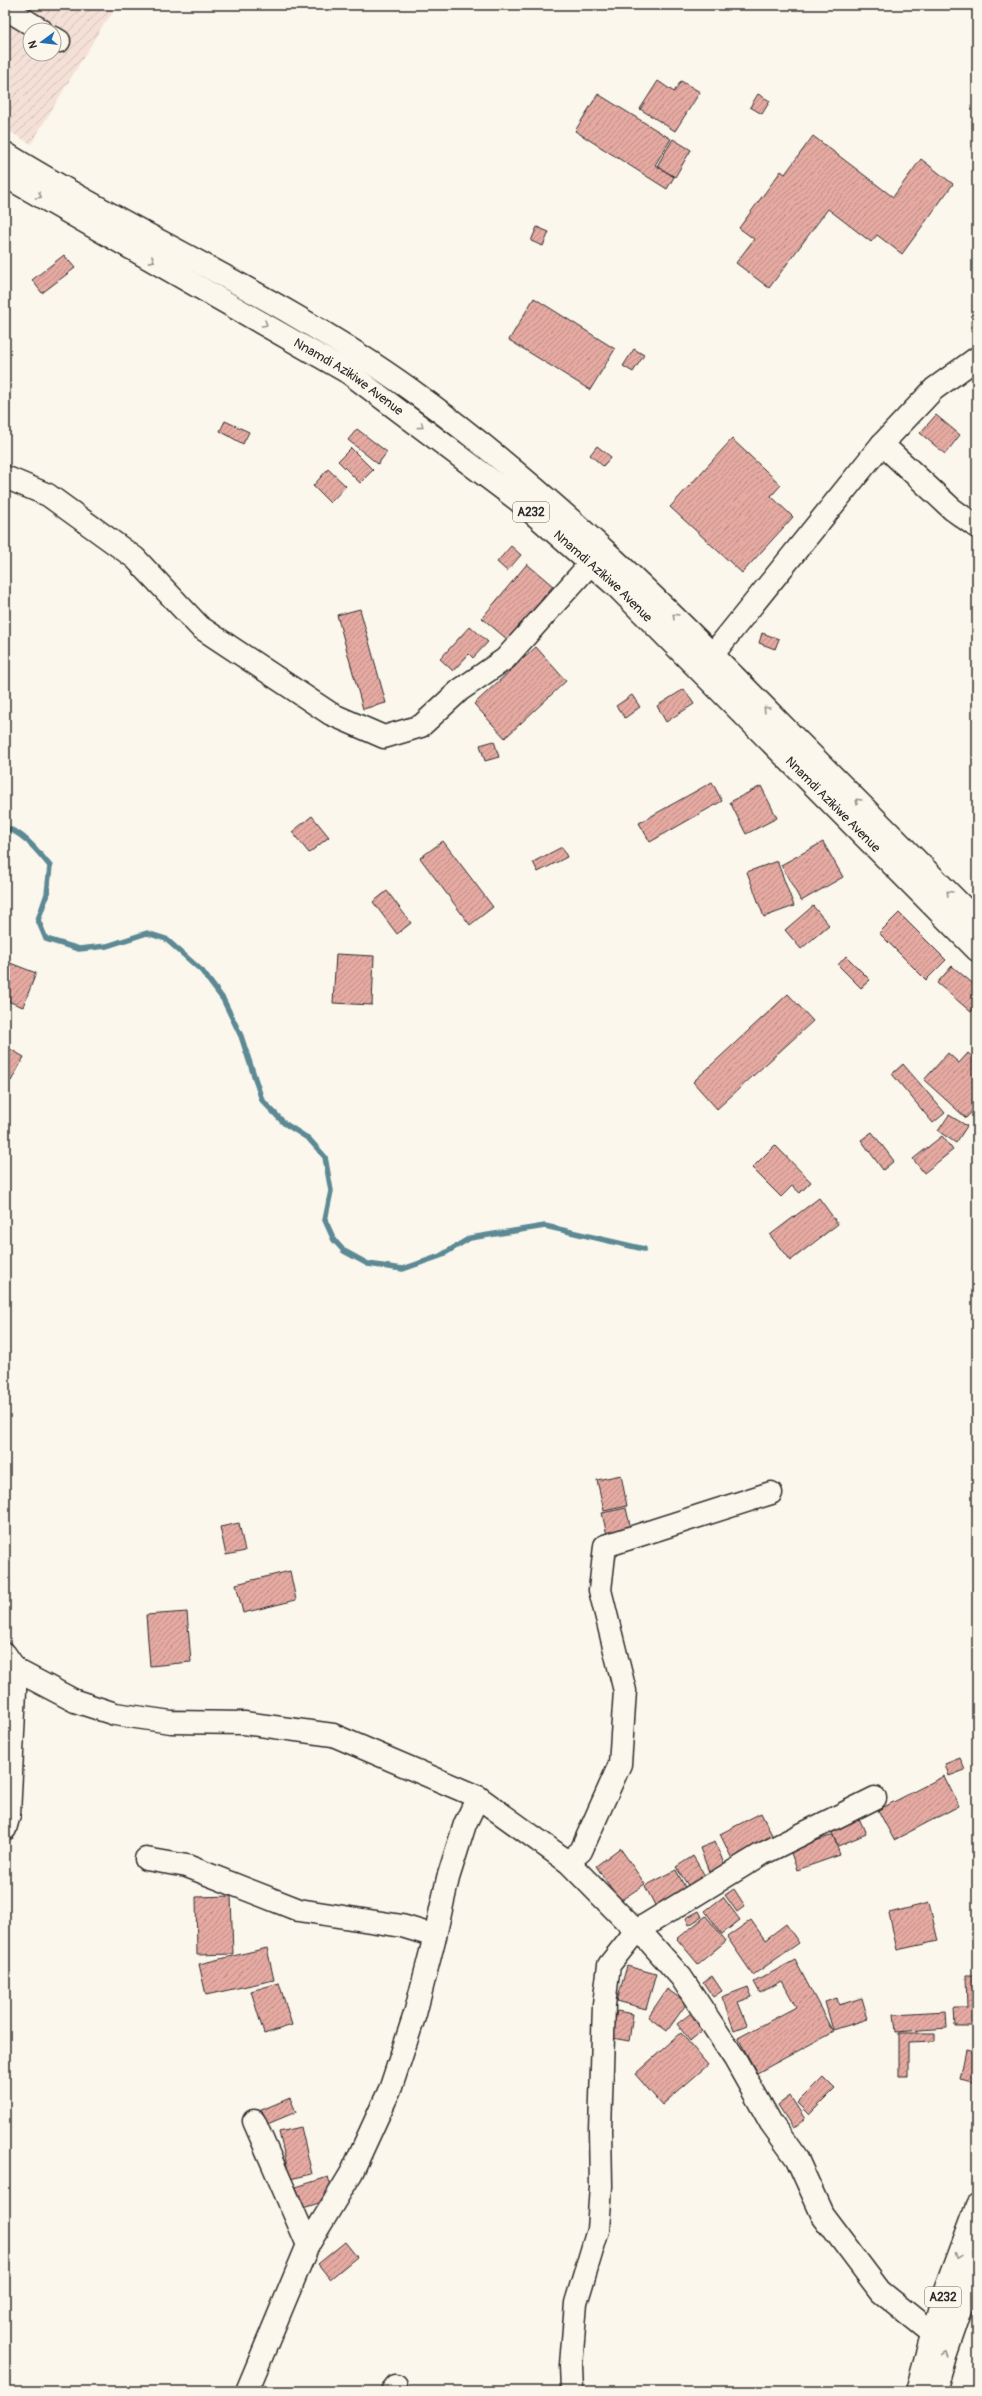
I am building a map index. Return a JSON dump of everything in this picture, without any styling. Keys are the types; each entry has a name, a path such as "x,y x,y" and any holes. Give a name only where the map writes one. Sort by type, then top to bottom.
{"street":[{"path":"5,8 28,22"},
{"name":"Nnamdi Azikiwe Avenue","path":"5,154 121,220 332,336 410,390 482,443 549,499 616,559 713,654 977,921"},
{"name":"Nnamdi Azikiwe Avenue","path":"5,176 349,373 519,501 591,563 977,950"},
{"path":"713,654 882,444 934,389 977,358"},
{"path":"882,444 952,509 977,527"},
{"path":"5,476 48,495 135,558 206,631 331,714 384,737 421,726 460,690 505,659 591,563"},
{"path":"568,1862 581,1851 620,1764 626,1691 600,1590 605,1546 771,1493"},
{"path":"10,1662 75,1701 116,1714 171,1722 244,1723 333,1735 478,1797 568,1862 636,1931 648,1940 681,1977 735,2059 771,2123 797,2159 822,2214 880,2291 932,2333"},
{"path":"5,1828 8,1815 10,1662"},
{"path":"247,2391 308,2245 352,2172 391,2087 415,2014 448,1878 465,1824 478,1797"},
{"path":"572,2391 571,2365 576,2303 598,2230 601,2186 600,2130 604,2005 610,1965 636,1931 762,1854 875,1798"},
{"path":"146,1859 187,1866 299,1910 402,1926 435,1936"},
{"path":"254,2121 308,2245"},
{"name":"A232","path":"917,2391 932,2333 953,2268 977,2206"},
{"name":"A232","path":"936,2391 945,2356 977,2263"}],"shaded area":[{"path":"5,5 119,5 103,25 31,144 5,129"}],"building":[{"path":"658,81 674,92 681,81 700,92 675,131 640,109"},
{"path":"598,94 671,139 655,165 674,177 667,189 575,131"},
{"path":"758,94 770,101 762,114 750,107"},
{"path":"813,136 893,197 921,159 953,184 902,254 877,235 871,242 828,209 769,288 736,263 754,239 739,228 781,171 785,174"},
{"path":"673,139 691,150 675,177 657,166"},
{"path":"537,227 549,232 543,246 531,241"},
{"path":"64,255 75,268 42,293 32,280"},
{"path":"534,298 615,349 590,390 509,340"},
{"path":"634,349 644,355 633,372 623,366"},
{"path":"936,415 960,435 945,454 920,433"},
{"path":"225,421 249,432 243,444 220,431"},
{"path":"357,429 387,452 378,464 348,440"},
{"path":"732,439 781,485 771,496 793,517 742,573 670,507"},
{"path":"597,446 611,457 603,466 590,455"},
{"path":"351,448 373,470 360,483 338,461"},
{"path":"328,469 346,486 330,503 313,486"},
{"path":"511,546 521,555 507,571 497,562"},
{"path":"527,564 553,586 508,640 482,618"},
{"path":"360,609 386,703 363,709 337,615"},
{"path":"470,626 488,642 473,658 469,654 453,671 440,659"},
{"path":"762,633 779,639 775,649 759,643"},
{"path":"536,647 566,681 505,738 474,704"},
{"path":"684,689 694,704 666,722 657,706"},
{"path":"632,695 640,707 625,718 616,706"},
{"path":"494,741 499,757 485,761 480,745"},
{"path":"712,782 722,801 650,842 639,823"},
{"path":"761,786 777,818 746,834 730,802"},
{"path":"312,816 329,837 309,853 292,832"},
{"path":"443,841 493,907 470,925 420,858"},
{"path":"823,842 843,877 801,901 781,865"},
{"path":"562,847 567,857 538,872 533,862"},
{"path":"777,861 794,906 764,917 747,872"},
{"path":"387,891 411,923 397,934 373,902"},
{"path":"813,906 829,925 801,949 785,930"},
{"path":"899,913 946,960 926,980 879,933"},
{"path":"336,954 374,956 372,1005 333,1003"},
{"path":"846,956 870,980 861,988 838,965"},
{"path":"5,961 36,973 23,1007 5,1000"},
{"path":"952,966 977,987 977,1004 971,1012 937,983"},
{"path":"788,994 813,1021 717,1109 693,1082"},
{"path":"5,1046 24,1057 11,1081 5,1077"},
{"path":"948,1053 959,1063 968,1053 977,1061 975,1072 977,1074 977,1106 966,1118 924,1080"},
{"path":"903,1064 945,1113 933,1123 892,1074"},
{"path":"949,1115 967,1126 956,1143 938,1131"},
{"path":"872,1132 894,1161 883,1170 861,1140"},
{"path":"942,1136 953,1150 924,1173 913,1159"},
{"path":"775,1145 811,1182 800,1193 792,1186 781,1197 752,1168"},
{"path":"819,1198 838,1224 790,1261 770,1235"},
{"path":"621,1475 627,1506 604,1511 597,1480"},
{"path":"626,1508 631,1530 607,1535 602,1513"},
{"path":"239,1523 245,1551 226,1555 220,1527"},
{"path":"290,1571 296,1600 243,1613 236,1584"},
{"path":"187,1612 191,1662 150,1666 146,1615"},
{"path":"960,1758 965,1770 949,1776 945,1764"},
{"path":"944,1776 959,1806 894,1840 878,1810"},
{"path":"761,1813 773,1837 732,1859 720,1834"},
{"path":"859,1818 866,1834 838,1846 831,1831"},
{"path":"833,1835 840,1855 797,1870 790,1850"},
{"path":"715,1842 725,1866 709,1872 700,1848"},
{"path":"620,1848 645,1884 620,1901 596,1866"},
{"path":"693,1856 707,1879 691,1890 676,1867"},
{"path":"676,1870 689,1895 658,1911 645,1886"},
{"path":"734,1889 745,1906 737,1912 725,1895"},
{"path":"231,1896 233,1954 197,1955 196,1897"},
{"path":"723,1897 740,1920 722,1934 705,1911"},
{"path":"929,1903 938,1941 897,1950 889,1913"},
{"path":"699,1911 702,1917 689,1925 686,1918"},
{"path":"706,1916 726,1941 698,1964 677,1939"},
{"path":"751,1920 765,1940 786,1924 799,1943 753,1975 727,1937"},
{"path":"267,1948 274,1980 206,1995 199,1964"},
{"path":"795,1960 833,2032 757,2073 738,2038 796,2007 782,1981 760,1993 754,1982"},
{"path":"627,1966 656,1974 646,2009 617,2001"},
{"path":"966,1975 977,1975 977,2026 955,2026 954,2008 967,2008"},
{"path":"712,1976 722,1991 713,1997 703,1982"},
{"path":"279,1983 292,2025 264,2034 251,1991"},
{"path":"748,1987 752,1997 738,2002 747,2025 734,2030 722,1997"},
{"path":"667,1989 687,2003 667,2031 648,2017"},
{"path":"837,1998 839,2005 862,1998 868,2019 833,2030 825,2002"},
{"path":"617,2011 633,2014 629,2041 612,2038"},
{"path":"946,2011 947,2028 896,2032 894,2014"},
{"path":"691,2013 704,2029 690,2041 677,2024"},
{"path":"681,2033 708,2065 662,2105 635,2074"},
{"path":"899,2033 935,2033 935,2041 908,2042 908,2076 899,2076"},
{"path":"966,2050 977,2053 977,2083 960,2079"},
{"path":"823,2077 835,2089 809,2115 797,2103"},
{"path":"790,2096 805,2119 793,2128 778,2105"},
{"path":"290,2098 296,2112 265,2125 259,2111"},
{"path":"301,2127 312,2174 290,2179 279,2132"},
{"path":"328,2177 335,2198 303,2208 296,2187"},
{"path":"345,2242 357,2257 330,2279 318,2264"}],"waterway":[{"path":"5,828 12,830 25,838 50,866 47,894 38,920 46,939 79,949 107,946 147,933 166,939 202,971 223,999 241,1036 262,1100 284,1123 309,1139 325,1157 331,1191 325,1220 334,1240 344,1251 368,1264 403,1269 440,1256 470,1238 545,1226 644,1249"}]}
